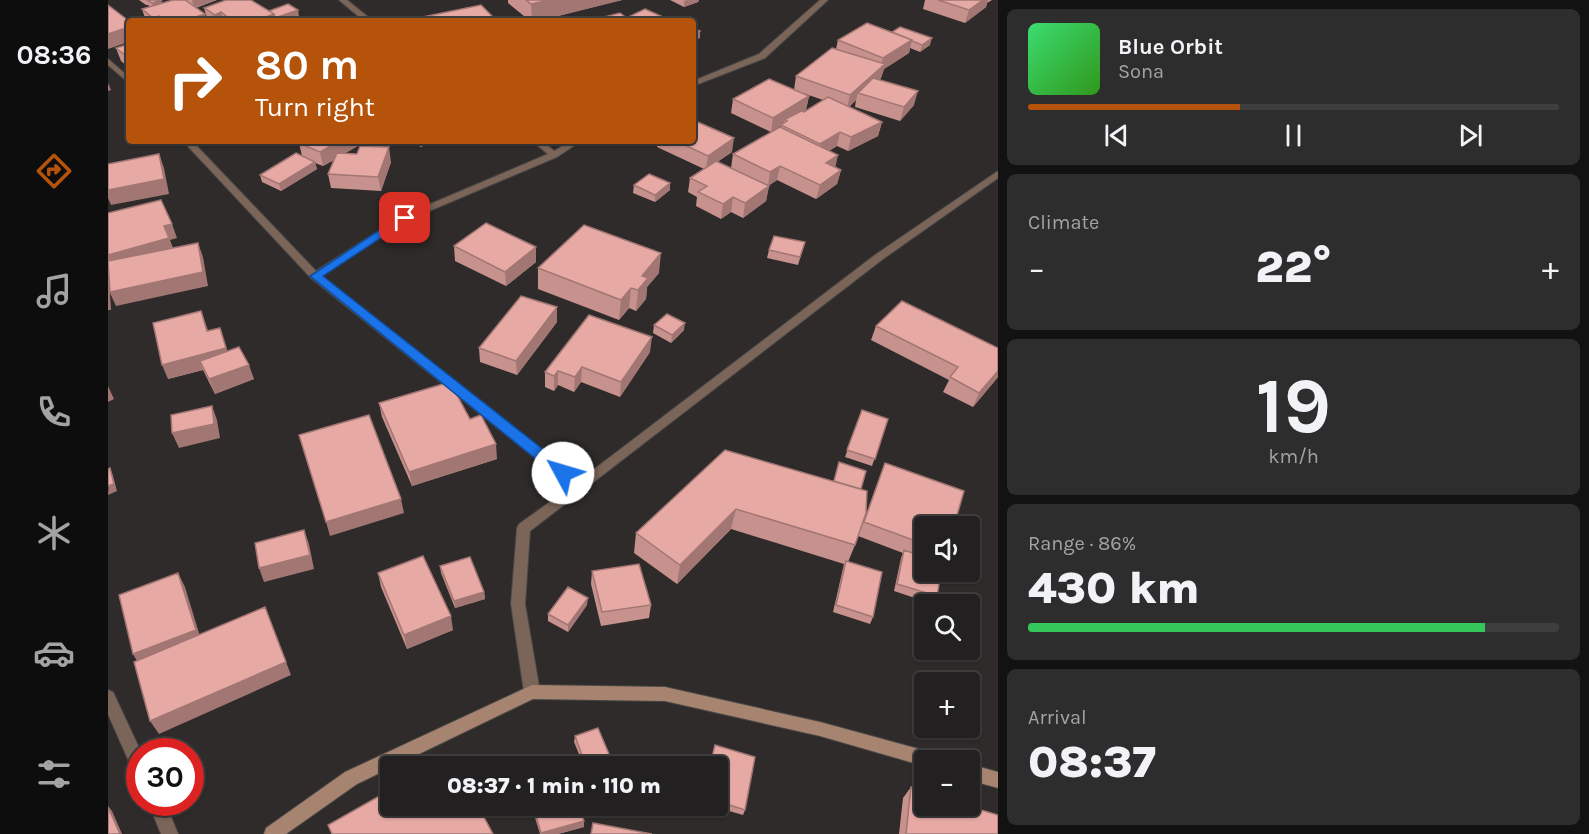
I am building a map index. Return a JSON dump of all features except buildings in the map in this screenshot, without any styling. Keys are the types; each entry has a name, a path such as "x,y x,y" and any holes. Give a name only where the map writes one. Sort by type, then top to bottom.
{"main road":[{"path":"272,834 351,778 532,692 665,694 820,729 914,755"},
{"path":"980,775 998,780"}],"street":[{"path":"343,0 365,18"},
{"path":"696,83 762,56 825,0"},
{"path":"108,62 126,78"},
{"path":"190,144 315,276 580,487"},
{"path":"540,144 554,155"},
{"path":"315,276 405,218 554,155 572,144"},
{"path":"532,692 518,604 524,528 879,257 998,174"},
{"path":"108,697 127,738"},
{"path":"162,816 170,834"}],"route":[{"path":"405,218 315,276 563,473"}]}
